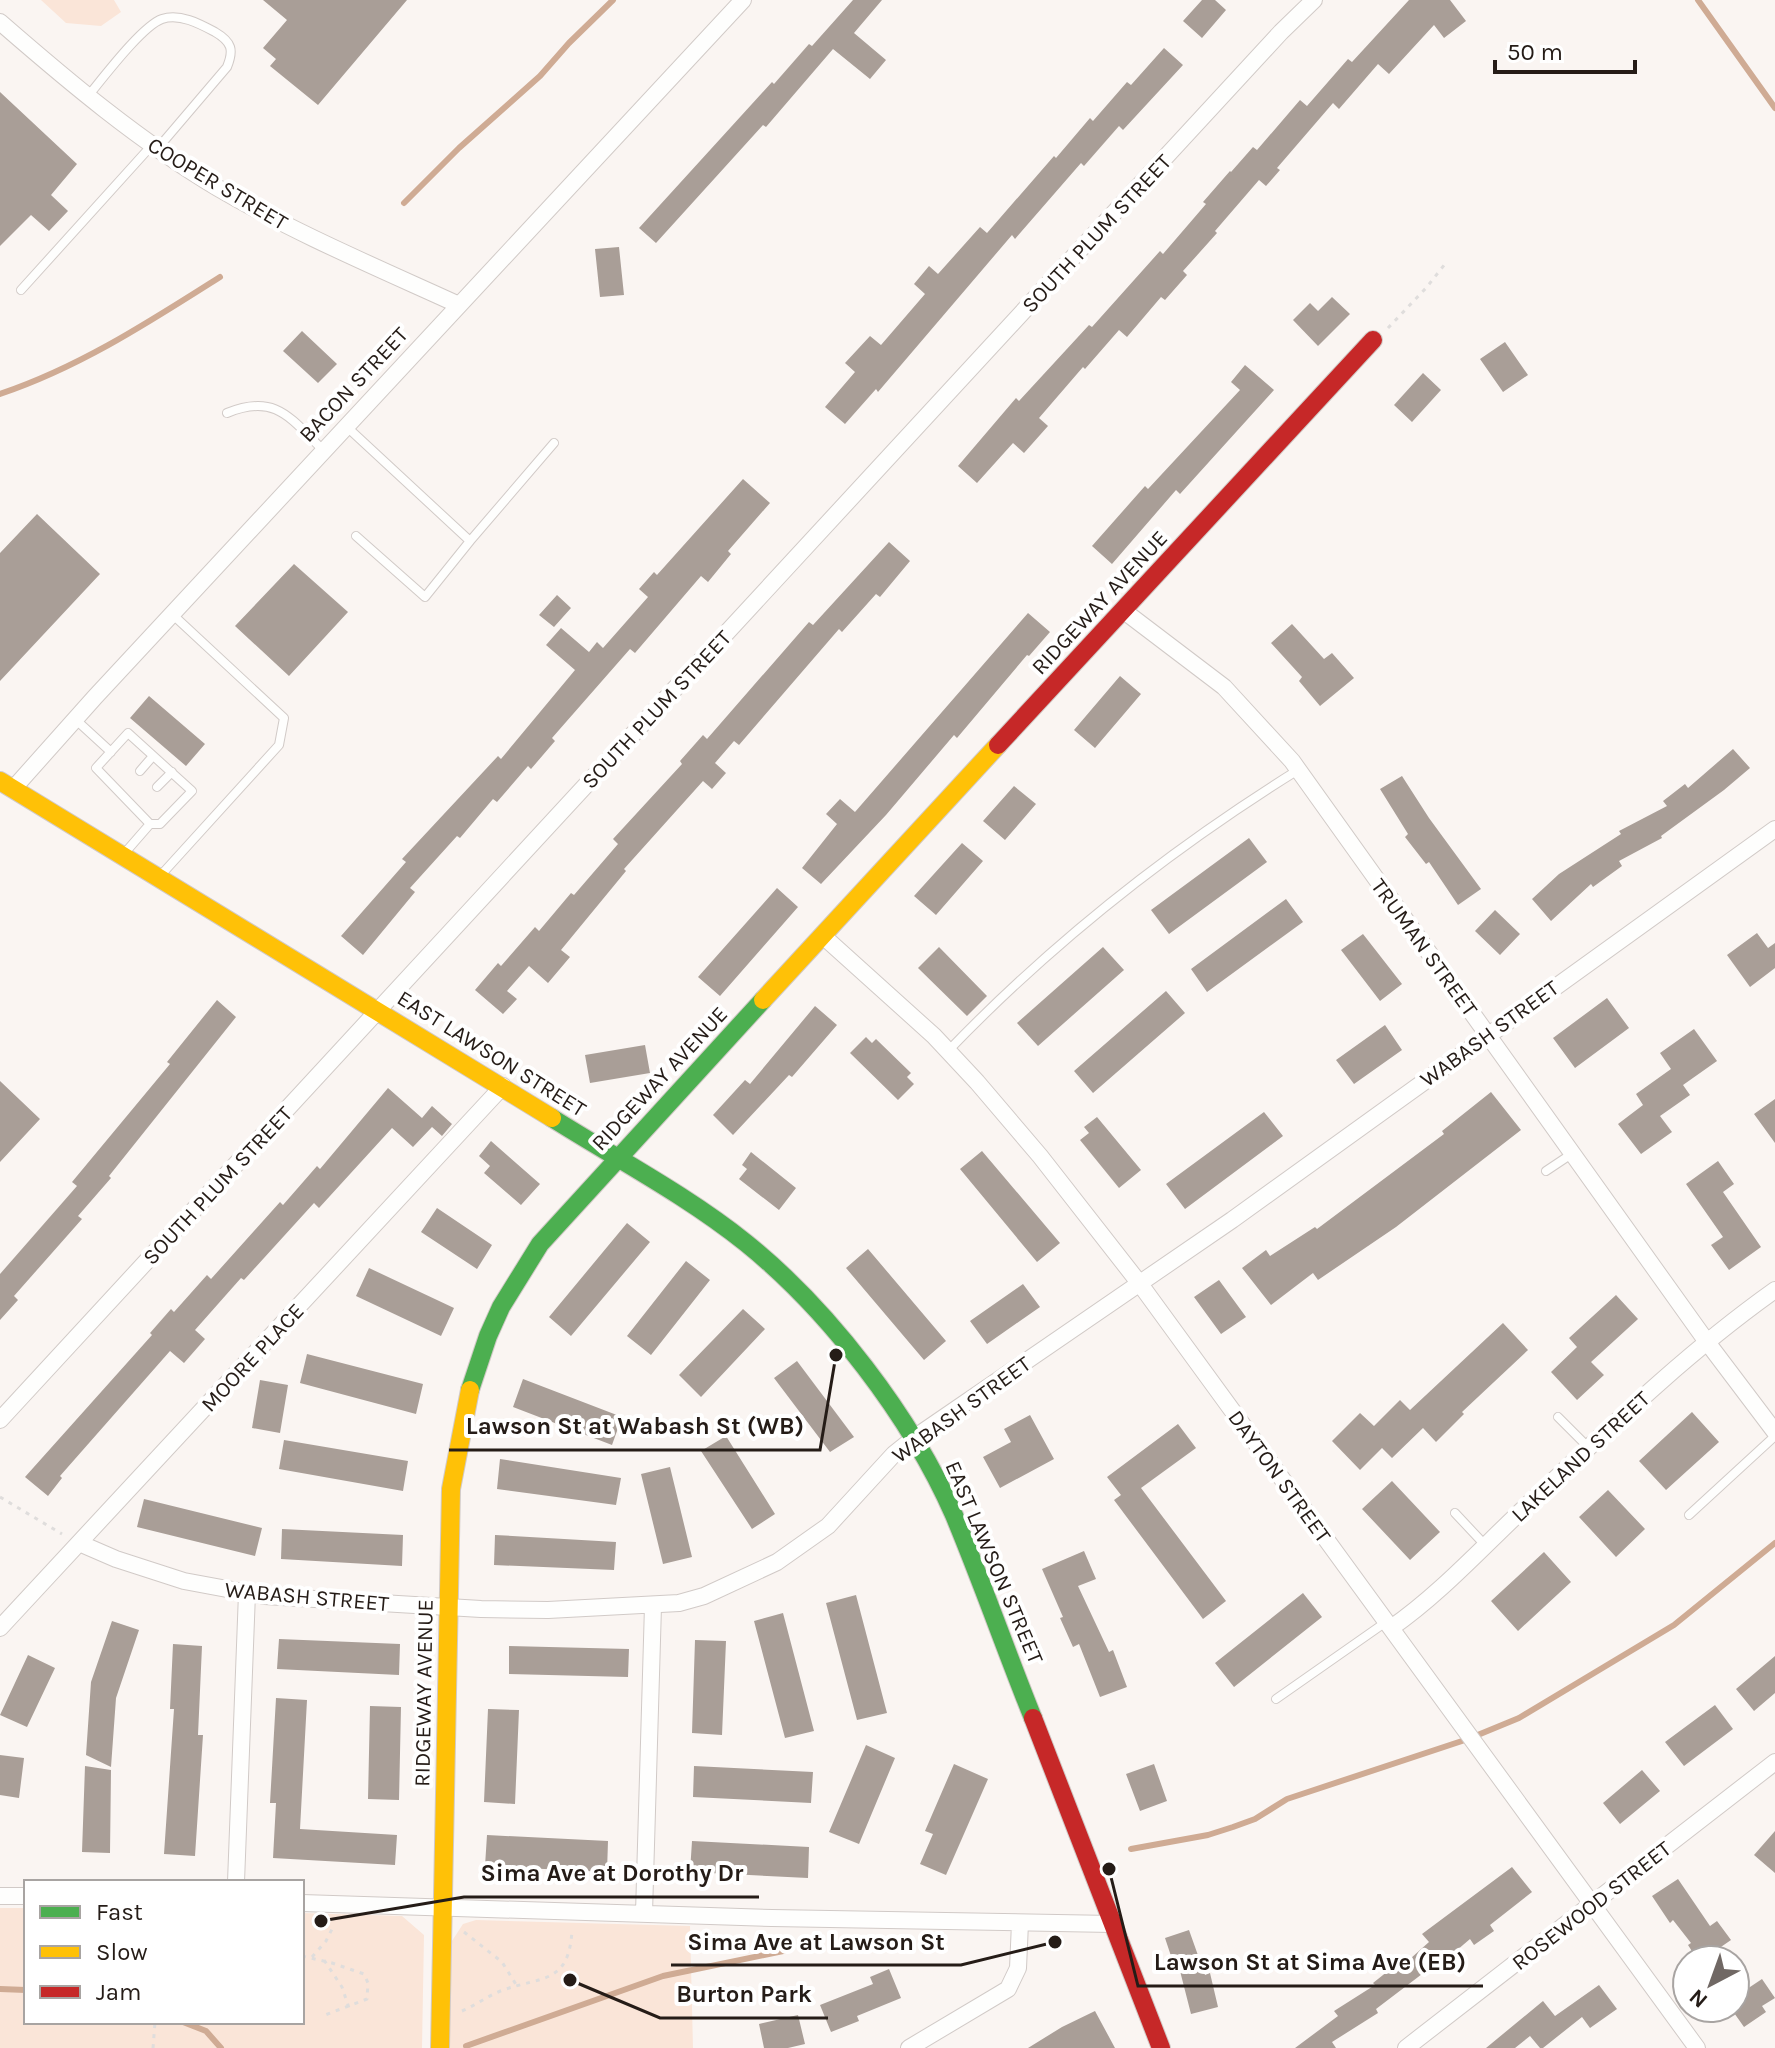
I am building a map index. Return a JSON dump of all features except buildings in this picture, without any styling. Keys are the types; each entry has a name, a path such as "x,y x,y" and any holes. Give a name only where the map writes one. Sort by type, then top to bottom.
{"street":[{"name":"BACON STREET","path":"4,791 75,719 743,0"},
{"name":"SOUTH PLUM STREET","path":"0,1420 1314,0"},
{"name":"COOPER STREET","path":"0,22 88,96 218,188 279,221 459,305"},
{"name":"RIDGEWAY AVENUE","path":"440,2048 451,1489 458,1437 480,1352 491,1327 535,1250 617,1158 1373,340"},
{"name":"TRUMAN STREET","path":"1124,611 1224,687 1298,770 1775,1434"},
{"name":"EAST LAWSON STREET","path":"4,791 122,855 503,1086 719,1223 768,1262 841,1337 914,1438 953,1513 1161,2048"},
{"name":"WABASH STREET","path":"79,1543 156,1572 247,1593 449,1607 548,1610 653,1606 704,1596 777,1562 828,1526 894,1454 914,1438 1140,1284 1775,829"},
{"name":"DAYTON STREET","path":"823,936 948,1051 1040,1156 1140,1284 1697,2048"},
{"name":"MOORE PLACE","path":"0,1628 503,1086"},
{"name":"LAKELAND STREET","path":"1388,1625 1410,1615 1588,1448 1707,1342 1775,1290"},
{"path":"236,1880 247,1593"},
{"path":"644,1913 653,1606"},
{"name":"ROSEWOOD STREET","path":"1406,2048 1775,1762"},
{"path":"0,1896 24,1896"},
{"path":"304,1903 772,1918 1112,1924"},
{"path":"909,2048 1008,1989 1018,1968 1020,1923"}],"lane":[{"path":"21,290 227,67 232,47 227,39 194,20 164,17 150,26 88,96"},
{"path":"227,413 246,405 269,405 289,417 324,451"},
{"path":"347,427 470,541"},
{"path":"356,536 425,597 554,443"},
{"path":"158,878 279,745 284,718 172,614"},
{"path":"75,719 111,752"},
{"path":"122,855 150,824 160,824 192,791 128,733 96,768 140,807 150,824"},
{"path":"140,771 153,756"},
{"path":"948,1051 1085,922 1182,849 1298,770"},
{"path":"157,787 172,772"},
{"path":"1546,1171 1574,1153"},
{"path":"1558,1417 1588,1448"},
{"path":"1689,1515 1775,1434"},
{"path":"1455,1513 1485,1545"},
{"path":"1276,1699 1388,1625"}],"path":[{"path":"1373,340 1397,320 1445,264"},
{"path":"0,1497 79,1543"},
{"path":"312,1957 326,1941 334,1925"},
{"path":"462,1928 502,1962 517,1986"},
{"path":"441,2021 497,1992 547,1979 560,1969 571,1947 572,1930"},
{"path":"304,1956 364,1974 368,1983 367,1999 325,2015"},
{"path":"324,1960 342,1987 349,2008"},
{"path":"153,2048 154,2024"}],"shaded area":[{"path":"41,0 114,0 121,12 101,26 66,23"},
{"path":"0,1908 24,1908 24,2024 304,2024 304,1913 402,1916 424,1935 422,2048 0,2048"},
{"path":"476,1920 690,1926 693,2048 448,2048 450,1944 463,1924"}],"waterway":[{"path":"404,203 459,148 540,76 613,0"},
{"path":"1698,0 1775,108"},
{"path":"0,394 86,357 220,277"},
{"path":"1131,1849 1208,1835 1233,1827 1255,1819 1287,1799 1468,1739 1519,1718 1674,1625 1775,1543"},
{"path":"466,2046 663,1976 788,1950"},
{"path":"0,1989 24,1990"},
{"path":"188,2024 206,2031 221,2048"}],"traffic: fast":[{"path":"470,1390 501,1307 540,1244 763,1000"},
{"path":"552,1118 675,1193 746,1243 807,1300 865,1367 915,1441 954,1515 1033,1718"}],"traffic: slow":[{"path":"763,1000 998,745"},
{"path":"0,781 552,1118"},
{"path":"440,2048 451,1489 470,1390"}],"traffic: jam":[{"path":"998,745 1373,340"},
{"path":"1033,1718 1161,2048"}],"place":[{"name":"Lawson St at Wabash St (WB)","path":"836,1355"},
{"name":"Lawson St at Sima Ave (EB)","path":"1109,1869"},
{"name":"Sima Ave at Dorothy Dr","path":"321,1921"},
{"name":"Sima Ave at Lawson St","path":"1055,1942"},
{"name":"Burton Park","path":"570,1980"}]}
